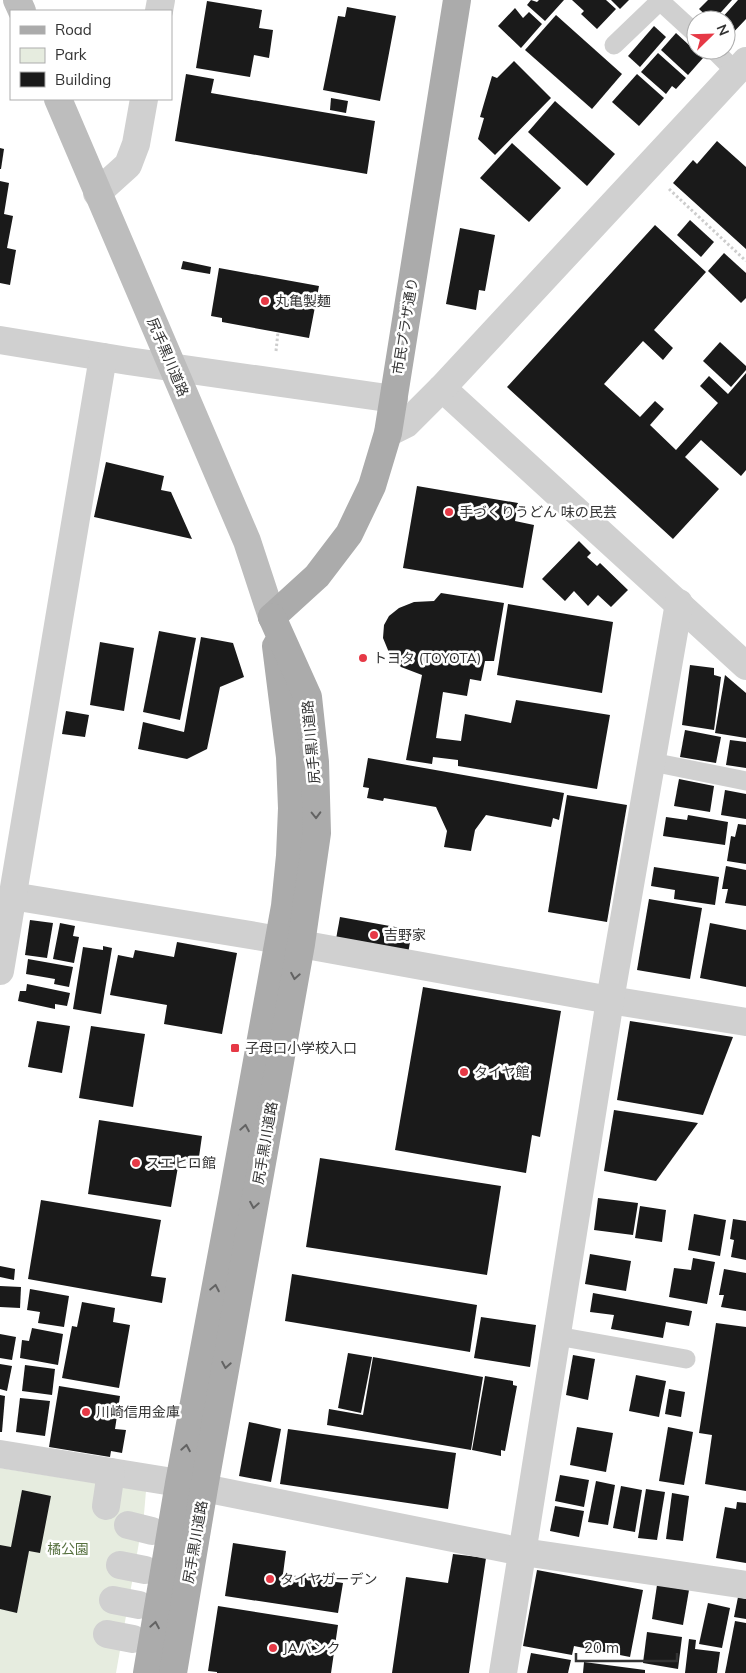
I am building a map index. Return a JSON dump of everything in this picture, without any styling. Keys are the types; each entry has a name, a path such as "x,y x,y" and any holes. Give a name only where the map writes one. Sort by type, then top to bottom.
{"main road":[{"name":"市民プラザ通り","path":"272,617 317,576 349,534 372,486 388,433 457,0"},
{"name":"尻手黒川道路","path":"147,1673 191,1486 290,942 317,833 315,762 308,697 272,617"},
{"name":"尻手黒川道路","path":"173,1673 191,1486"}],"street":[{"path":"388,433 406,424 442,388 741,67"},
{"name":"尻手黒川道路","path":"58,100 247,541 272,617"},
{"path":"98,193 128,165 136,144 144,100"},
{"path":"0,340 172,368 394,399"},
{"path":"0,971 103,357"},
{"path":"442,388 746,666"},
{"path":"503,1673 610,1000 678,603"},
{"path":"12,896 290,942 610,1000 746,1022"},
{"path":"0,1454 191,1486 523,1552 746,1585"},
{"path":"106,1506 112,1472"}],"lane":[{"path":"614,45 660,1 686,25"},
{"path":"730,60 741,67"},
{"path":"652,762 746,781"},
{"path":"557,1336 686,1360"}],"path":[{"path":"663,184 746,261"}],"green space":[{"name":"橘公園","path":"0,1468 146,1491 144,1514 116,1673 0,1673"}],"building":[{"path":"531,0 537,2 539,0 564,0 545,21 527,5"},
{"path":"572,0 606,0 616,9 597,29 581,14 584,11"},
{"path":"611,0 629,0 620,9"},
{"path":"708,0 732,0 723,10 699,9"},
{"path":"738,0 746,0 746,19 736,30 736,10 729,10"},
{"path":"207,1 262,10 259,28 273,30 269,58 254,55 250,77 196,68"},
{"path":"347,7 396,16 380,101 323,90 338,16 345,17"},
{"path":"515,8 523,18 529,12 542,24 521,48 498,26"},
{"path":"556,15 622,74 592,109 525,50"},
{"path":"654,26 666,37 640,67 628,56"},
{"path":"676,33 686,42 686,60 701,60 688,75 661,50"},
{"path":"658,53 686,78 676,89 672,86 666,94 641,72"},
{"path":"514,61 551,98 495,155 478,139 484,118 480,117 492,76 497,78"},
{"path":"186,74 214,79 211,93 375,121 367,174 175,141"},
{"path":"637,74 664,98 639,126 612,102"},
{"path":"331,98 348,101 346,113 330,110"},
{"path":"555,101 615,154 587,186 528,132"},
{"path":"717,141 746,167 746,249 673,183 693,160 697,164"},
{"path":"512,143 561,188 529,222 480,178"},
{"path":"0,148 4,149 1,169 0,169"},
{"path":"0,181 9,183 4,214 13,216 7,248 16,250 10,285 0,283"},
{"path":"690,220 714,242 701,257 677,235"},
{"path":"655,225 706,272 654,330 673,348 663,360 643,341 604,384 640,417 655,401 664,409 650,425 676,450 718,403 700,386 709,376 728,394 746,373 746,470 741,476 701,440 685,457 719,489 673,539 507,387"},
{"path":"460,228 495,235 485,291 479,290 476,310 446,304"},
{"path":"724,253 746,273 746,298 741,303 708,271"},
{"path":"183,261 211,267 210,274 181,269"},
{"name":"丸亀製麺","path":"219,268 319,286 309,338 222,322 222,318 211,316"},
{"path":"720,342 746,366 746,370 731,387 703,361"},
{"path":"106,462 164,476 161,490 171,492 192,539 94,517"},
{"path":"417,486 518,503 515,521 534,525 523,588 403,568"},
{"path":"579,541 591,553 587,557 597,566 600,563 628,590 611,607 598,595 588,606 574,591 565,601 542,579"},
{"path":"441,593 504,603 494,661 485,661 481,681 470,679 467,696 443,692 436,738 461,741 465,714 511,723 516,700 610,715 597,789 458,766 458,760 433,757 432,764 406,760 422,675 401,667 390,655 383,638 384,625 389,616 399,608 414,602 434,601"},
{"path":"508,604 613,622 602,693 497,675"},
{"path":"159,631 196,638 180,720 143,712"},
{"path":"201,637 233,643 244,677 220,687 207,749 187,759 138,749 143,722 184,732"},
{"path":"100,642 134,648 124,711 90,705"},
{"path":"690,665 714,668 714,675 721,677 714,730 682,725"},
{"path":"725,675 746,693 746,738 715,733"},
{"path":"66,711 89,715 85,737 62,734"},
{"path":"685,730 721,737 716,763 680,757"},
{"path":"730,740 746,742 746,768 726,765"},
{"path":"368,758 564,793 559,820 553,818 551,827 486,815 475,830 471,851 444,847 447,831 436,807 384,798 383,801 367,798 369,788 363,787"},
{"path":"679,779 714,786 710,812 674,806"},
{"path":"725,790 746,794 746,819 721,815"},
{"path":"567,795 627,805 607,922 548,912"},
{"path":"688,815 728,822 725,845 663,836 666,817 687,820"},
{"path":"738,824 746,825 746,864 727,861 731,836 735,837"},
{"path":"726,866 746,870 746,906 725,903 728,889 722,889"},
{"path":"654,867 719,877 715,905 674,899 675,890 651,886"},
{"path":"649,899 702,908 690,979 637,970"},
{"name":"吉野家","path":"340,917 412,930 408,954 336,939"},
{"path":"30,920 53,923 47,958 25,955"},
{"path":"60,923 75,926 73,936 79,937 74,963 53,959"},
{"path":"710,923 746,930 746,987 700,978"},
{"path":"177,942 237,953 222,1034 164,1024 167,1005 110,995 118,955 133,958 135,950 174,957"},
{"path":"103,946 112,948 101,1014 73,1009 83,947 103,950"},
{"path":"28,959 73,967 69,987 54,984 55,979 26,974"},
{"path":"27,984 70,993 67,1006 55,1004 55,1009 18,1001 20,991 26,991"},
{"path":"423,987 561,1011 540,1137 532,1135 526,1173 395,1150"},
{"path":"37,1021 70,1026 62,1073 28,1067"},
{"path":"630,1021 733,1037 703,1115 617,1100"},
{"path":"91,1026 145,1034 133,1107 79,1098"},
{"path":"614,1110 698,1123 656,1181 604,1171"},
{"name":"スエヒロ館","path":"99,1120 202,1136 198,1164 179,1161 171,1207 88,1194"},
{"path":"320,1158 501,1186 487,1275 306,1247"},
{"path":"598,1198 638,1203 633,1235 594,1230"},
{"path":"41,1200 161,1220 151,1276 166,1278 162,1303 28,1279"},
{"path":"640,1206 666,1210 662,1242 635,1238"},
{"path":"694,1214 726,1220 720,1256 688,1250"},
{"path":"733,1219 746,1221 746,1260 731,1257 734,1240 730,1239"},
{"path":"590,1254 631,1261 626,1291 585,1284"},
{"path":"693,1258 715,1262 707,1304 669,1297 674,1268 691,1270"},
{"path":"0,1266 15,1269 14,1280 0,1277"},
{"path":"724,1269 746,1273 746,1311 721,1307 724,1295 719,1295"},
{"path":"292,1274 477,1305 470,1352 285,1321"},
{"path":"0,1286 21,1287 20,1308 0,1307"},
{"path":"30,1289 69,1296 64,1327 38,1323 40,1312 27,1310"},
{"path":"593,1293 692,1311 689,1326 666,1322 663,1338 611,1329 614,1315 590,1312"},
{"path":"82,1302 115,1308 113,1322 130,1325 119,1388 62,1378 72,1326 77,1327"},
{"path":"481,1317 536,1325 530,1367 474,1358"},
{"path":"716,1323 746,1327 746,1491 705,1484 712,1435 699,1433"},
{"path":"32,1328 63,1334 58,1365 20,1358 22,1340 29,1341"},
{"path":"0,1334 16,1337 12,1360 0,1358"},
{"path":"348,1353 372,1357 361,1413 338,1408"},
{"path":"573,1355 595,1359 588,1400 566,1395"},
{"path":"373,1357 483,1377 471,1450 327,1425 329,1409 363,1415"},
{"path":"0,1364 12,1366 7,1391 0,1389"},
{"path":"25,1365 55,1369 52,1395 22,1391"},
{"path":"636,1375 666,1381 659,1417 629,1411"},
{"path":"485,1376 513,1381 513,1385 517,1386 505,1451 501,1450 501,1456 472,1450"},
{"name":"川崎信用金庫","path":"59,1386 120,1396 115,1429 126,1430 122,1453 111,1451 110,1457 49,1447"},
{"path":"669,1389 685,1392 681,1417 665,1414"},
{"path":"0,1395 5,1396 2,1432 0,1432"},
{"path":"20,1398 50,1401 45,1436 16,1432"},
{"path":"249,1422 281,1429 271,1482 239,1476"},
{"path":"577,1427 613,1433 606,1472 570,1465"},
{"path":"668,1427 693,1432 684,1485 659,1481"},
{"path":"288,1429 456,1453 448,1509 280,1484"},
{"path":"560,1475 589,1480 584,1507 555,1501"},
{"path":"596,1481 615,1485 608,1525 588,1522"},
{"path":"621,1486 642,1490 635,1532 613,1528"},
{"path":"646,1489 665,1492 657,1540 638,1538"},
{"path":"22,1490 51,1496 40,1553 29,1551 17,1613 0,1609 0,1545 11,1547"},
{"path":"672,1493 689,1496 683,1541 666,1539"},
{"path":"737,1502 746,1503 746,1563 716,1558 725,1507 736,1509"},
{"path":"555,1506 584,1511 579,1537 550,1531"},
{"name":"タイヤガーデン","path":"233,1543 286,1551 283,1574 343,1583 338,1613 225,1596"},
{"path":"453,1554 486,1558 469,1673 392,1673 406,1577 448,1583"},
{"path":"537,1570 643,1590 630,1657 574,1646 572,1655 523,1646"},
{"path":"657,1585 689,1590 683,1625 652,1619"},
{"path":"738,1597 746,1599 746,1619 734,1617"},
{"path":"708,1603 730,1608 722,1648 699,1644"},
{"name":"JAバンク","path":"218,1606 338,1625 331,1673 217,1673 208,1671"},
{"path":"735,1621 746,1623 746,1673 725,1673"},
{"path":"647,1632 682,1637 678,1669 643,1663"},
{"path":"689,1639 696,1640 695,1649 720,1652 717,1673 685,1673"},
{"path":"531,1653 571,1660 568,1673 527,1673"},
{"path":"584,1662 645,1670 645,1673 583,1673"}],"place":[{"name":"丸亀製麺","path":"265,301"},
{"name":"手づくりうどん 味の民芸","path":"449,512"},
{"name":"トヨタ (TOYOTA)","path":"363,658"},
{"name":"吉野家","path":"374,935"},
{"name":"子母口小学校入口","path":"235,1048"},
{"name":"タイヤ館","path":"464,1072"},
{"name":"スエヒロ館","path":"136,1163"},
{"name":"川崎信用金庫","path":"86,1412"},
{"name":"タイヤガーデン","path":"270,1579"},
{"name":"JAバンク","path":"273,1648"}]}
